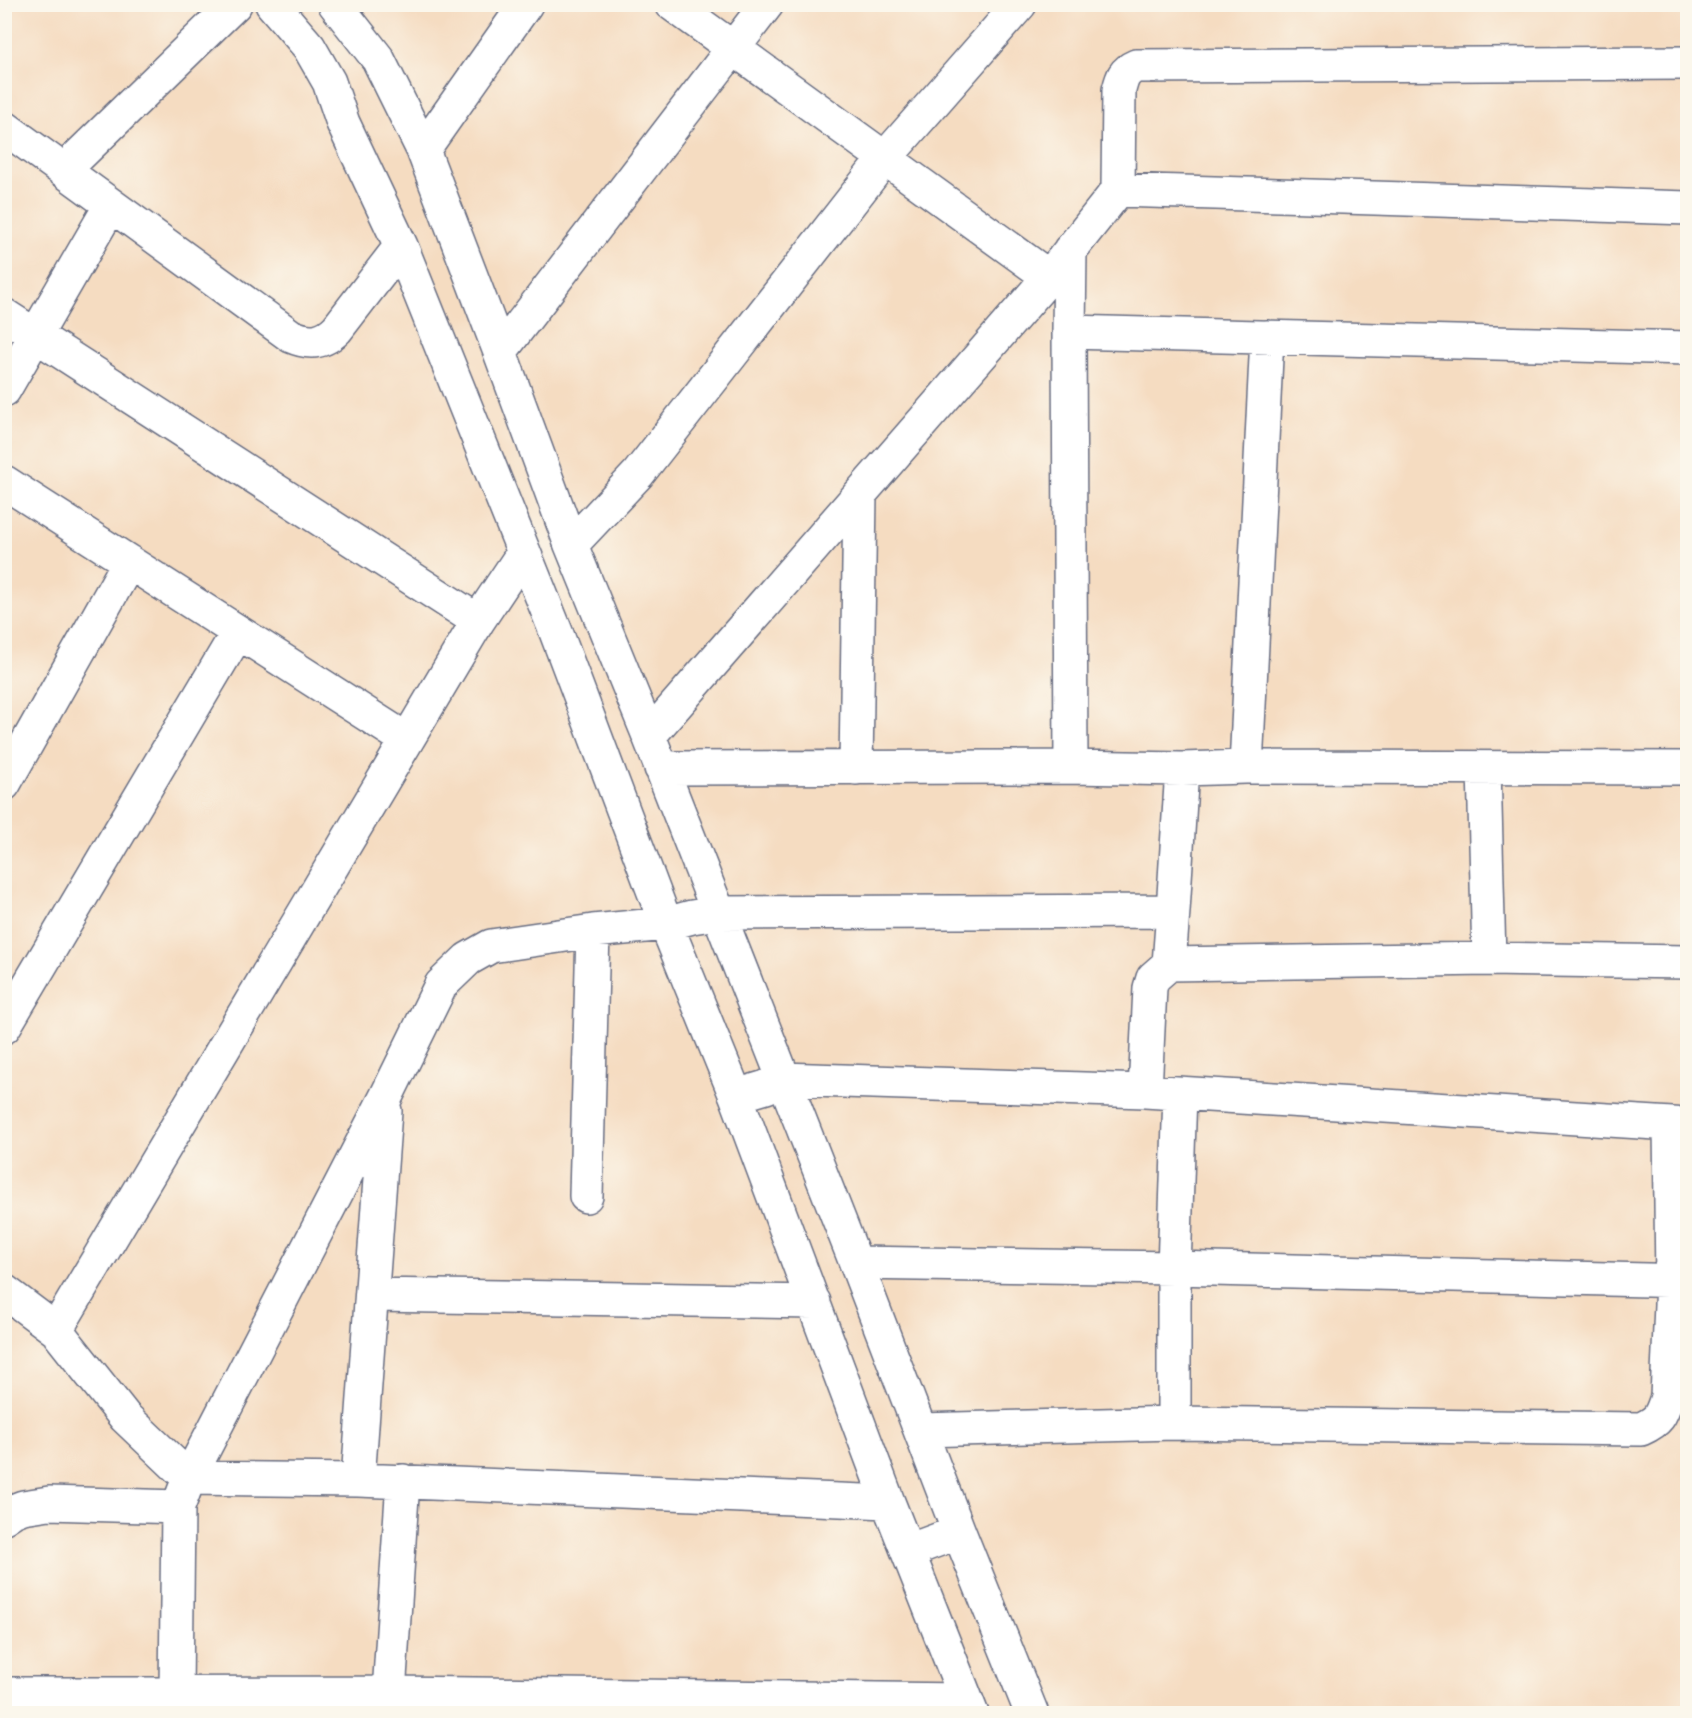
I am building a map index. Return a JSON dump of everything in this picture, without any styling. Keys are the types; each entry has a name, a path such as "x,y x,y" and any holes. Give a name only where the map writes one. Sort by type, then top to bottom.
{"street":[{"path":"64,170 235,4"},
{"path":"4,1694 389,1693 969,1707 888,1502 814,1302 759,1089 688,919 661,768 571,545 423,150 378,59 335,4"},
{"path":"423,150 526,4"},
{"path":"672,4 1049,277"},
{"path":"500,352 767,4"},
{"path":"571,545 638,474 885,158 1020,4"},
{"path":"274,5 309,47 329,82 343,123 402,246 524,552 688,919 759,1089 856,1263 959,1532 1032,1713"},
{"path":"649,736 1049,277 1118,190 1119,90 1122,77 1127,70 1136,66 1688,63"},
{"path":"4,127 291,336 303,341 316,342 329,337 402,246"},
{"path":"1118,190 1688,208"},
{"path":"4,390 111,205"},
{"path":"1070,250 1071,766"},
{"path":"4,315 478,621"},
{"path":"1069,332 1688,348"},
{"path":"1246,767 1267,337"},
{"path":"4,482 407,740"},
{"path":"855,768 860,494"},
{"path":"56,1330 478,621 524,552"},
{"path":"4,784 129,562"},
{"path":"4,1027 238,632"},
{"path":"661,768 1071,766 1182,769 1246,767 1688,768"},
{"path":"1484,768 1489,959"},
{"path":"1169,964 1182,769"},
{"path":"176,1693 184,1492 386,1097 441,984 468,959 491,946 688,919 1173,911"},
{"path":"586,1196 593,931"},
{"path":"1145,1091 1150,988 1153,978 1169,964 1489,959 1688,962"},
{"path":"759,1089 1145,1091 1679,1125 1680,1281 1667,1397 1655,1423 1641,1430 1174,1423 921,1430"},
{"path":"1174,1423 1174,1268 1180,1094"},
{"path":"358,1480 386,1097"},
{"path":"856,1263 1174,1268 1680,1281"},
{"path":"4,1291 56,1330 184,1492"},
{"path":"373,1295 814,1302"},
{"path":"4,1517 13,1510 49,1503 358,1480 888,1502"},
{"path":"389,1693 403,1481"},
{"path":"908,1551 959,1532"}]}
